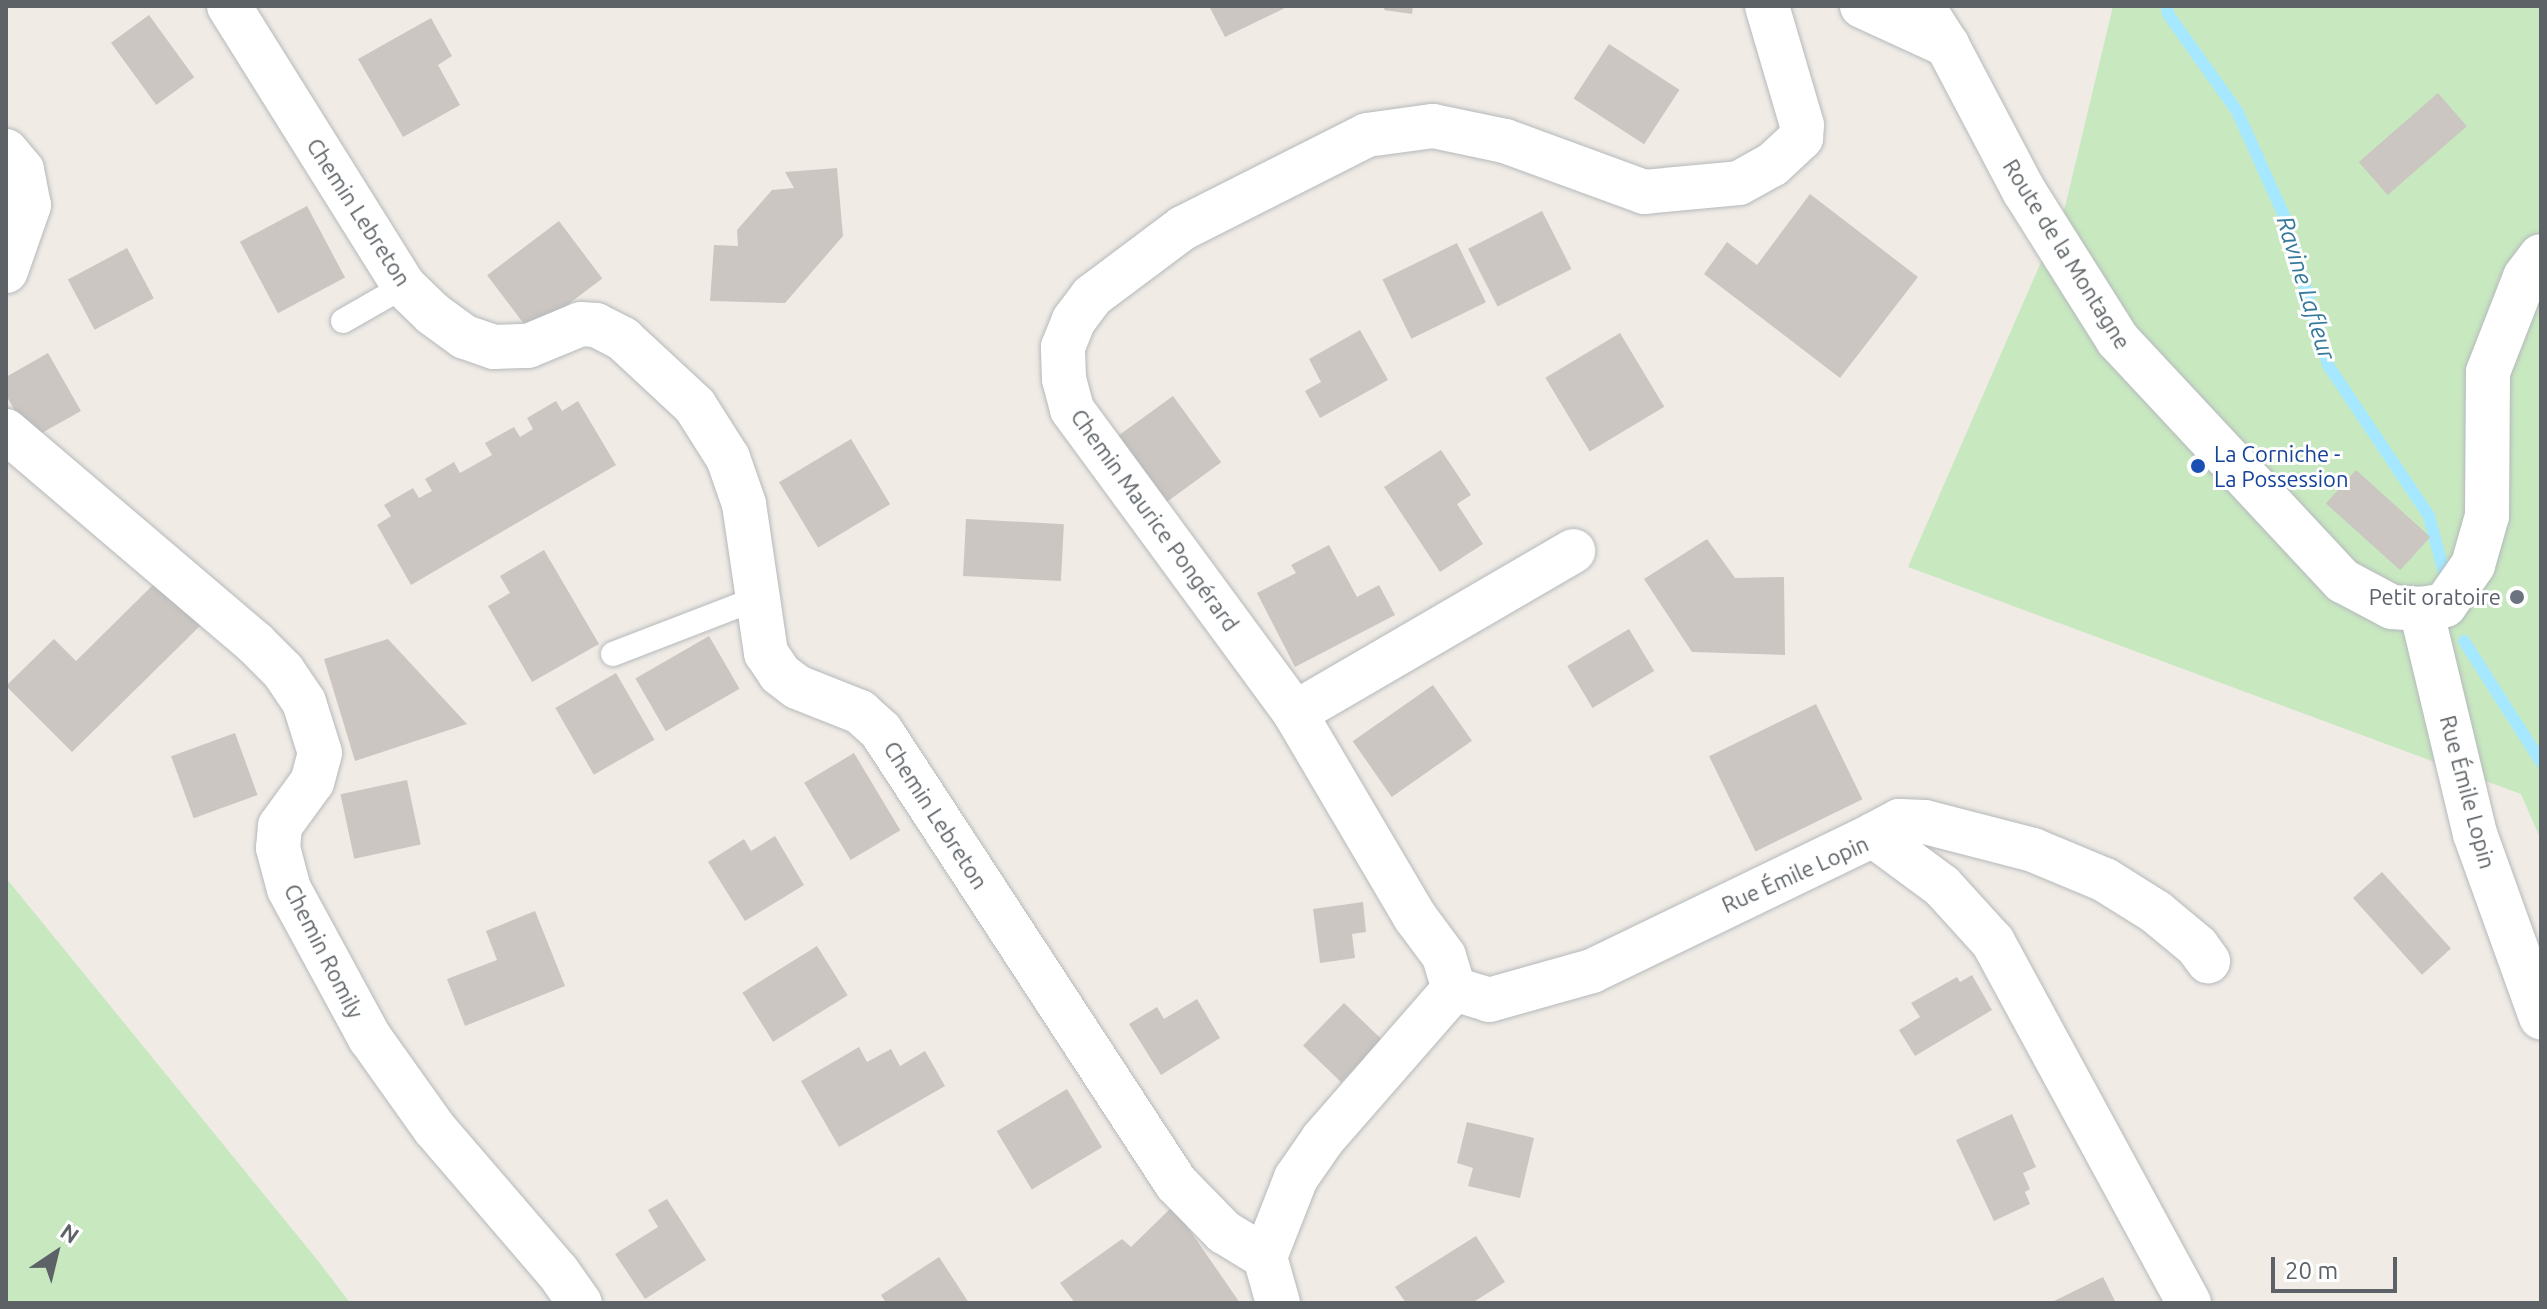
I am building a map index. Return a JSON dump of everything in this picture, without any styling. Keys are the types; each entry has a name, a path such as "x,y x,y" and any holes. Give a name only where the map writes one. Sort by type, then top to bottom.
{"street":[{"name":"Chemin Lebreton","path":"229,6 404,286 465,337 494,347 528,346 581,324 596,325 623,339 695,406 728,458 744,504 766,653 780,674 797,687 860,712 881,731 1176,1183 1224,1232 1265,1257"},
{"name":"Chemin Maurice Pongérard","path":"1454,989 1444,956 1415,917 1295,713 1072,409 1064,379 1063,347 1074,320 1092,296 1183,228 1367,135 1433,126 1505,141 1644,192 1739,183 1772,165 1801,138 1802,125 1767,6"},
{"path":"1862,6 1947,45"},
{"name":"Route de la Montagne","path":"1922,6 1947,45 2024,191 2118,340 2343,581 2392,607 2421,609"},
{"path":"6,151 22,170 29,205 6,271"},
{"path":"2421,609 2445,605 2473,565 2487,516 2488,372 2525,277 2541,256"},
{"name":"Chemin Romily","path":"6,431 255,643 283,671 304,702 317,736 319,766 280,826 278,848 289,889 370,1038 434,1128 580,1303"},
{"path":"1295,713 1573,551"},
{"name":"Rue Émile Lopin","path":"2421,609 2475,834 2541,1017"},
{"path":"1873,835 1899,821 1925,822 2033,850 2105,880 2144,904 2197,946 2208,961"},
{"name":"Rue Émile Lopin","path":"1454,989 1489,1000 1592,971 1873,835 1942,886 1993,942 2189,1303"},
{"path":"1278,1303 1265,1257 1296,1178 1323,1139 1454,989"}],"lane":[{"path":"343,321 404,286"},
{"path":"613,654 758,598"}],"green space":[{"path":"2113,6 2541,6 2541,840 2521,794 1908,567 2065,207"},
{"path":"6,878 319,1262 350,1303 6,1303"}],"building":[{"path":"1209,6 1289,6 1225,37"},
{"path":"1385,6 1413,6 1412,14 1384,10"},
{"path":"149,15 194,77 156,105 111,43"},
{"path":"431,18 452,56 438,65 460,105 403,137 358,59"},
{"path":"1609,44 1679,90 1644,144 1574,99"},
{"path":"2438,93 2467,126 2388,195 2359,162"},
{"path":"837,168 843,236 785,303 710,301 714,245 738,246 737,230 772,190 794,188 785,172"},
{"path":"1810,194 1918,277 1840,378 1704,274 1727,242 1757,265"},
{"path":"307,206 345,278 278,313 240,242"},
{"path":"1542,211 1572,269 1498,307 1468,249"},
{"path":"559,221 602,279 530,333 487,275"},
{"path":"1457,243 1486,302 1411,339 1382,279"},
{"path":"127,248 154,298 95,330 68,279"},
{"path":"1360,330 1388,380 1320,418 1305,391 1321,382 1309,359"},
{"path":"1620,333 1664,407 1590,452 1545,378"},
{"path":"48,353 81,411 31,439 6,395 6,377"},
{"path":"1173,396 1221,462 1163,505 1115,438"},
{"path":"556,401 562,411 578,401 616,465 411,585 377,525 391,516 384,505 413,488 419,498 432,491 425,479 454,462 460,473 492,455 485,443 514,427 520,437 533,429 527,418"},
{"path":"851,439 890,504 818,547 779,482"},
{"path":"1441,450 1471,495 1457,504 1483,544 1440,572 1384,487"},
{"path":"2356,470 2430,537 2400,570 2326,503"},
{"path":"966,519 1064,524 1061,581 963,576"},
{"path":"1707,539 1735,578 1784,577 1785,655 1692,652 1644,579"},
{"path":"1329,545 1357,597 1379,585 1395,615 1295,667 1257,593 1296,573 1291,565"},
{"path":"544,550 599,644 532,682 488,606 510,593 500,576"},
{"path":"160,578 203,623 72,752 6,686 54,639 76,661"},
{"path":"1629,629 1654,671 1593,708 1567,666"},
{"path":"709,636 740,689 666,731 635,678"},
{"path":"388,639 467,724 355,761 324,659"},
{"path":"616,673 654,740 594,775 555,708"},
{"path":"1433,685 1472,741 1392,797 1353,741"},
{"path":"1816,704 1862,799 1756,851 1709,756"},
{"path":"235,733 258,795 194,818 171,756"},
{"path":"854,753 900,830 851,860 804,783"},
{"path":"407,780 421,845 354,859 340,794"},
{"path":"775,836 804,885 745,921 708,862 744,839 751,851"},
{"path":"2382,872 2451,949 2422,975 2353,898"},
{"path":"1363,902 1366,932 1352,934 1355,958 1320,963 1313,909"},
{"path":"535,911 565,986 465,1026 447,979 497,960 486,931"},
{"path":"817,946 848,995 773,1042 742,993"},
{"path":"1972,975 1992,1010 1915,1056 1899,1030 1920,1017 1911,1003 1957,977 1960,982"},
{"path":"1197,999 1220,1038 1161,1075 1129,1024 1157,1007 1164,1019"},
{"path":"1344,1003 1382,1040 1341,1082 1303,1045"},
{"path":"859,1047 867,1062 891,1049 900,1066 925,1051 945,1086 839,1147 801,1081"},
{"path":"1067,1089 1102,1147 1032,1190 997,1131"},
{"path":"2012,1114 2036,1167 2023,1173 2030,1189 2025,1192 2030,1204 1994,1221 1956,1140"},
{"path":"1467,1122 1534,1138 1520,1198 1468,1186 1473,1168 1457,1163"},
{"path":"667,1199 706,1260 645,1299 615,1254 658,1227 648,1210"},
{"path":"1173,1206 1240,1303 1075,1303 1060,1283 1122,1239 1131,1247"},
{"path":"1476,1236 1505,1282 1472,1303 1406,1303 1395,1287"},
{"path":"939,1257 969,1303 886,1303 881,1295"},
{"path":"2103,1277 2116,1303 2050,1303"}],"waterway":[{"name":"Ravine Lafleur","path":"2167,6 2168,14 2237,111 2285,218 2328,365 2429,516 2443,569"},
{"name":"Ravine Lafleur","path":"2464,641 2541,762"}],"place":[{"name":"La Corniche - La Possession","path":"2198,466"},
{"name":"Petit oratoire","path":"2517,597"}]}
